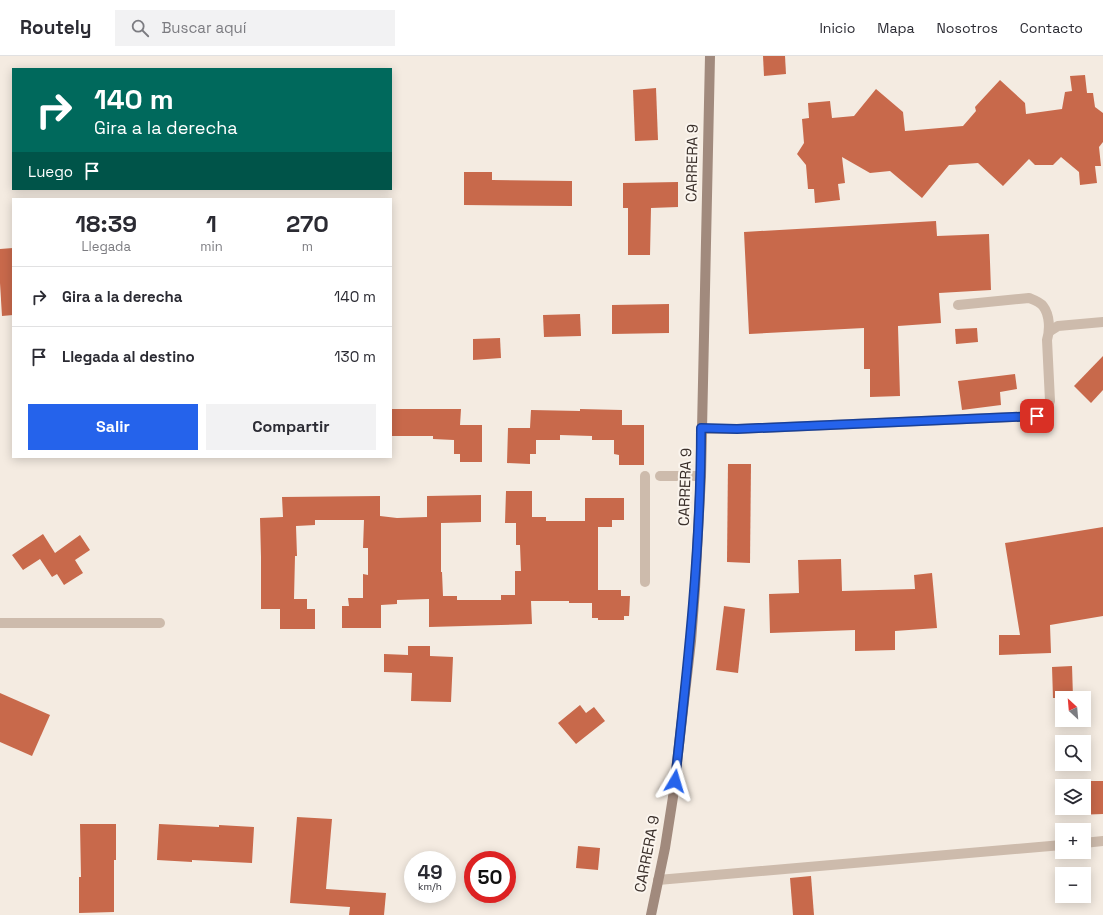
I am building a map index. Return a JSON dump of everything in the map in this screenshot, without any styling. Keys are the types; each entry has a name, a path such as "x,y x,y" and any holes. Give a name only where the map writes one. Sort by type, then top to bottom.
{"main road":[{"name":"CARRERA 9","path":"651,915 665,848 673,797 690,649 695,589 701,476 710,56"}],"street":[{"path":"701,428 745,428 1037,416 1046,410 1050,401 1047,340 1050,331 1043,305 1030,298 958,305"},
{"path":"1050,331 1058,326 1103,322"},
{"path":"644,582 645,476"},
{"path":"660,476 701,476"},
{"path":"0,623 160,623"},
{"path":"1091,842 1103,841"},
{"path":"658,880 1055,846"}],"building":[{"path":"763,56 785,56 786,74 764,76"},
{"path":"1085,75 1087,93 1093,93 1095,107 1103,113 1103,142 1099,147 1101,166 1095,166 1097,183 1080,185 1079,172 1061,157 1053,165 1035,165 1029,159 1003,186 978,163 949,165 922,198 890,171 870,173 842,157 845,183 838,184 840,200 815,203 814,189 808,189 806,165 797,154 804,143 802,119 809,118 808,103 830,101 832,118 854,116 876,89 903,112 905,131 963,126 976,111 975,107 1000,80 1025,103 1026,114 1062,109 1065,92 1072,91 1070,76"},
{"path":"656,88 658,140 635,141 633,90"},
{"path":"464,172 492,172 492,180 572,181 572,206 464,205"},
{"path":"678,182 678,207 651,208 650,255 628,255 628,208 623,208 623,183"},
{"path":"936,221 937,236 989,234 991,290 939,293 941,323 898,326 900,396 870,397 870,369 864,369 864,328 749,334 744,232"},
{"path":"12,248 12,315 2,316 0,249"},
{"path":"669,304 669,333 612,334 612,305"},
{"path":"580,314 581,336 544,337 543,315"},
{"path":"977,328 978,342 956,344 955,329"},
{"path":"500,338 501,358 473,360 473,339"},
{"path":"1103,356 1103,390 1091,403 1074,386"},
{"path":"1015,374 1017,389 1000,392 1001,405 962,410 958,381"},
{"path":"392,409 461,409 460,425 482,425 482,462 460,462 460,454 454,454 454,440 433,439 433,436 392,436"},
{"path":"580,409 622,410 622,425 644,425 644,465 619,465 619,455 614,454 614,440 592,440 592,436 560,435 560,440 536,440 536,454 530,454 530,464 507,463 508,428 530,428 531,410 580,411"},
{"path":"728,464 751,464 750,563 727,562"},
{"path":"506,491 532,491 532,517 546,517 546,521 585,521 585,498 624,498 624,520 612,520 612,527 598,527 598,590 621,590 621,596 630,596 629,616 624,616 624,620 598,620 598,618 592,618 592,603 569,603 569,601 531,601 532,624 429,627 429,599 397,600 397,604 381,605 381,628 342,628 342,606 349,606 348,598 363,598 363,574 368,575 368,548 363,548 364,520 315,520 315,525 296,526 297,556 295,556 294,599 307,599 307,609 315,609 315,629 280,629 280,609 261,609 260,518 283,517 282,497 380,496 380,516 397,518 427,517 427,496 481,495 481,522 441,523 441,572 443,596 457,596 457,600 501,600 501,595 515,595 515,571 521,571 520,545 516,545 516,523 505,523"},
{"path":"1103,527 1103,616 1050,625 1051,653 999,655 999,635 1020,635 1005,543"},
{"path":"43,534 55,553 80,535 90,550 75,560 83,573 64,585 57,574 52,577 40,559 23,570 12,555"},
{"path":"841,559 842,591 915,589 914,575 932,573 937,628 895,631 895,650 855,651 855,630 770,633 769,594 799,593 798,560"},
{"path":"724,606 745,609 738,673 716,670"},
{"path":"408,646 430,646 430,656 453,657 451,702 411,701 412,673 384,672 384,654 408,655"},
{"path":"1072,666 1073,691 1055,691 1055,698 1053,698 1052,667"},
{"path":"0,693 50,715 32,756 0,742"},
{"path":"580,705 586,713 594,707 605,721 576,744 558,723"},
{"path":"1091,781 1103,781 1103,814 1091,814"},
{"path":"297,817 332,819 326,889 386,893 384,915 349,915 350,907 290,903"},
{"path":"80,824 116,824 114,912 79,913 79,877 81,877"},
{"path":"159,824 254,827 252,863 157,860"},
{"path":"578,846 600,848 598,870 576,868"},
{"path":"811,876 814,915 793,915 790,878"}],"route":[{"path":"675,781 691,641 695,589 701,476 701,428 737,429 1037,416"}]}
